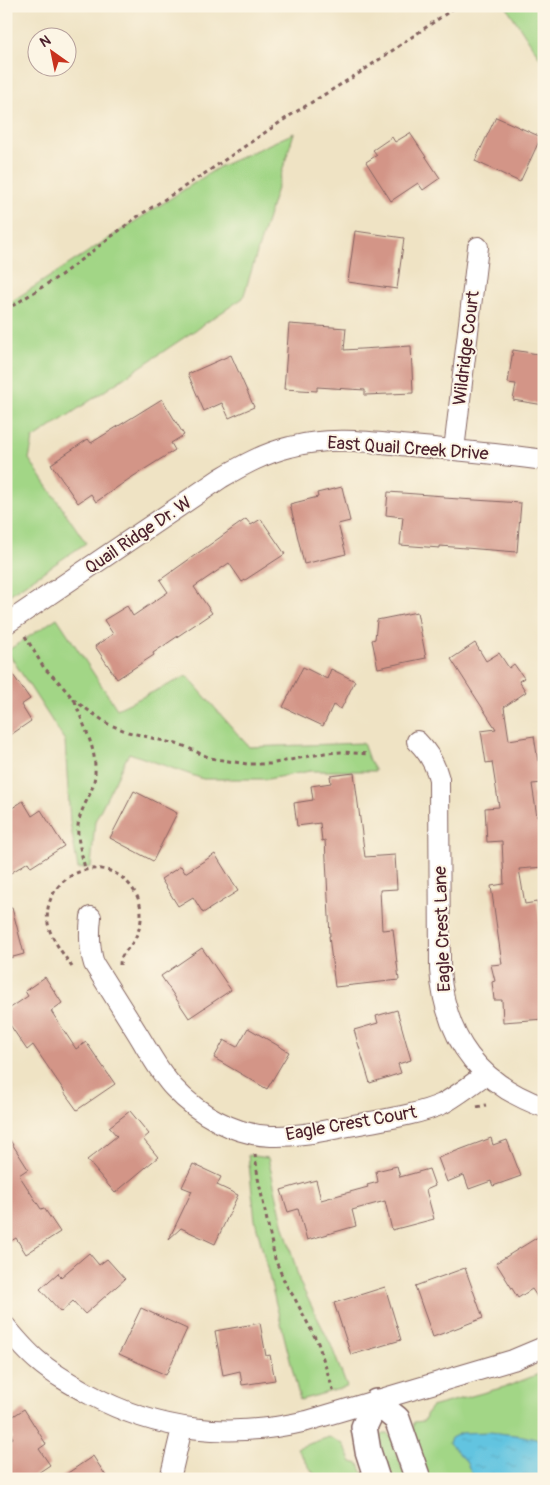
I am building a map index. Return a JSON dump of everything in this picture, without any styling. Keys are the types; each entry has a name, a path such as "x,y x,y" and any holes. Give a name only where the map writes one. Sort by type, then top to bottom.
{"street":[{"name":"Wildridge Court","path":"454,450 478,247"},
{"name":"East Quail Creek Drive","path":"273,452 304,444 336,440 544,460"},
{"name":"Quail Ridge Dr. W","path":"6,624 221,478 244,464 273,452"},
{"name":"Eagle Crest Lane","path":"417,741 433,762 439,779 440,970 448,1014 459,1040 469,1057 486,1074 506,1089 544,1107"},
{"name":"Eagle Crest Court","path":"91,917 89,936 94,964 160,1069 173,1087 189,1102 211,1118 229,1126 256,1134 282,1136 309,1134 427,1110 443,1103 486,1074"},
{"path":"6,1327 37,1360 76,1387 96,1398 131,1414 160,1423 182,1428 220,1431 282,1427 376,1402 513,1360 544,1347"},
{"path":"376,1402 364,1427 368,1451 377,1479"},
{"path":"376,1402 397,1419 418,1479"},
{"path":"170,1479 182,1428"}],"path":[{"path":"6,310 61,275 137,216 204,174 290,115 361,72 457,6"},
{"path":"25,636 44,668 75,701 98,718 117,728 184,746 210,758 226,762 270,764 325,753 369,754"},
{"path":"75,701 79,716 93,747 96,765 93,788 80,817 77,833 85,870"},
{"path":"75,972 50,930 48,908 51,898 60,885 74,873 98,869 112,872 122,877 138,896 142,914 140,926 131,945 122,954 120,969"},
{"path":"476,1107 486,1105"},
{"path":"264,1155 255,1154 258,1178 275,1260 279,1272 294,1296 318,1343 334,1394"}],"green space":[{"path":"506,6 544,6 544,64"},
{"path":"294,133 243,298 33,439 29,459 86,543 6,597 6,305 219,167"},
{"path":"57,618 117,709 187,676 249,747 363,743 369,760 376,771 310,771 268,779 203,779 129,753 95,821 91,867 78,869 70,822 65,741 7,651"},
{"path":"248,1155 268,1158 283,1223 300,1283 331,1345 347,1387 300,1400 255,1220"},
{"path":"544,1372 544,1479 429,1479 413,1430 414,1422 424,1421 431,1407 508,1386"},
{"path":"383,1434 388,1434 391,1437 406,1479 389,1479 377,1440"},
{"path":"329,1437 343,1444 352,1462 359,1464 365,1479 317,1479 297,1448"}],"water":[{"path":"490,1432 544,1441 544,1479 475,1479 465,1460 449,1443 451,1438 461,1433"}],"building":[{"path":"496,117 541,137 520,182 475,161"},
{"path":"410,133 440,178 423,190 418,183 391,201 366,162 377,155 373,150 392,137 395,142"},
{"path":"355,231 404,238 397,289 348,282"},
{"path":"289,324 346,328 344,350 411,346 413,393 365,395 365,390 317,387 317,391 284,389"},
{"path":"513,350 544,355 544,405 513,400 516,384 508,383"},
{"path":"231,355 254,407 229,418 222,403 204,411 188,374"},
{"path":"162,399 184,435 171,443 175,450 96,502 91,494 78,503 51,464 88,439 91,443"},
{"path":"342,487 350,521 338,524 346,554 304,564 290,504 318,497 317,493"},
{"path":"388,492 521,503 517,552 400,545 403,517 386,515"},
{"path":"246,519 251,525 261,519 285,554 242,582 229,563 194,587 212,613 117,679 95,646 113,634 104,620 127,606 133,616 168,592 160,580"},
{"path":"417,612 426,658 378,668 372,640 375,639 377,620"},
{"path":"475,643 486,661 499,653 509,668 514,664 524,678 519,681 526,692 504,707 509,740 534,736 538,761 544,760 544,783 532,784 537,817 544,816 544,867 519,869 525,904 537,902 544,948 544,1019 503,1022 502,1000 494,1000 492,982 495,981 491,965 502,964 491,886 504,884 502,841 487,842 485,808 499,807 492,762 486,763 481,731 496,729 451,659"},
{"path":"6,665 30,699 21,705 31,721 6,738"},
{"path":"303,667 327,679 331,669 355,681 341,709 333,705 323,726 283,707"},
{"path":"354,773 365,857 395,855 397,889 380,890 382,930 393,929 399,980 335,987 329,936 325,840 322,841 320,823 297,826 294,803 313,800 311,786 331,783 330,776"},
{"path":"134,791 177,813 153,861 110,838"},
{"path":"23,801 32,816 41,810 64,846 31,867 28,862 6,876 6,812"},
{"path":"215,854 238,891 203,913 193,897 178,906 161,879 181,866 185,873"},
{"path":"6,908 12,908 24,954 6,959"},
{"path":"202,948 231,990 189,1018 161,976"},
{"path":"45,977 62,1003 51,1011 76,1049 86,1042 115,1084 77,1110 33,1045 27,1050 6,1019 6,1011 28,996 25,991"},
{"path":"397,1010 411,1060 398,1064 401,1073 370,1083 354,1030 378,1023 376,1016"},
{"path":"248,1028 289,1052 267,1089 214,1058 224,1040 237,1047"},
{"path":"130,1111 149,1134 143,1139 158,1157 115,1193 87,1160 117,1136 109,1127"},
{"path":"6,1134 28,1169 19,1175 41,1209 44,1208 60,1232 26,1254 16,1238 6,1244"},
{"path":"491,1138 493,1145 507,1140 521,1176 493,1186 491,1181 469,1189 464,1175 447,1182 438,1158"},
{"path":"193,1164 221,1177 217,1185 238,1195 215,1244 181,1228 169,1239 192,1191 182,1187"},
{"path":"397,1166 400,1177 429,1169 435,1186 426,1190 434,1219 392,1230 385,1201 352,1210 356,1226 307,1240 298,1209 288,1212 281,1190 316,1180 321,1200 368,1187 367,1185 378,1182 376,1171"},
{"path":"538,1237 544,1246 544,1307 532,1289 518,1298 496,1263"},
{"path":"89,1253 99,1265 107,1259 125,1279 85,1314 73,1301 61,1312 40,1289 58,1273 61,1277"},
{"path":"465,1268 483,1318 433,1337 415,1286"},
{"path":"385,1287 401,1340 351,1355 334,1303"},
{"path":"141,1308 187,1329 166,1375 119,1354"},
{"path":"260,1323 266,1356 270,1355 275,1380 242,1385 240,1371 223,1375 215,1331"},
{"path":"24,1409 46,1444 39,1449 50,1465 29,1479 6,1479 6,1442 13,1438 6,1427 6,1421"},
{"path":"93,1456 108,1479 59,1479"}]}
